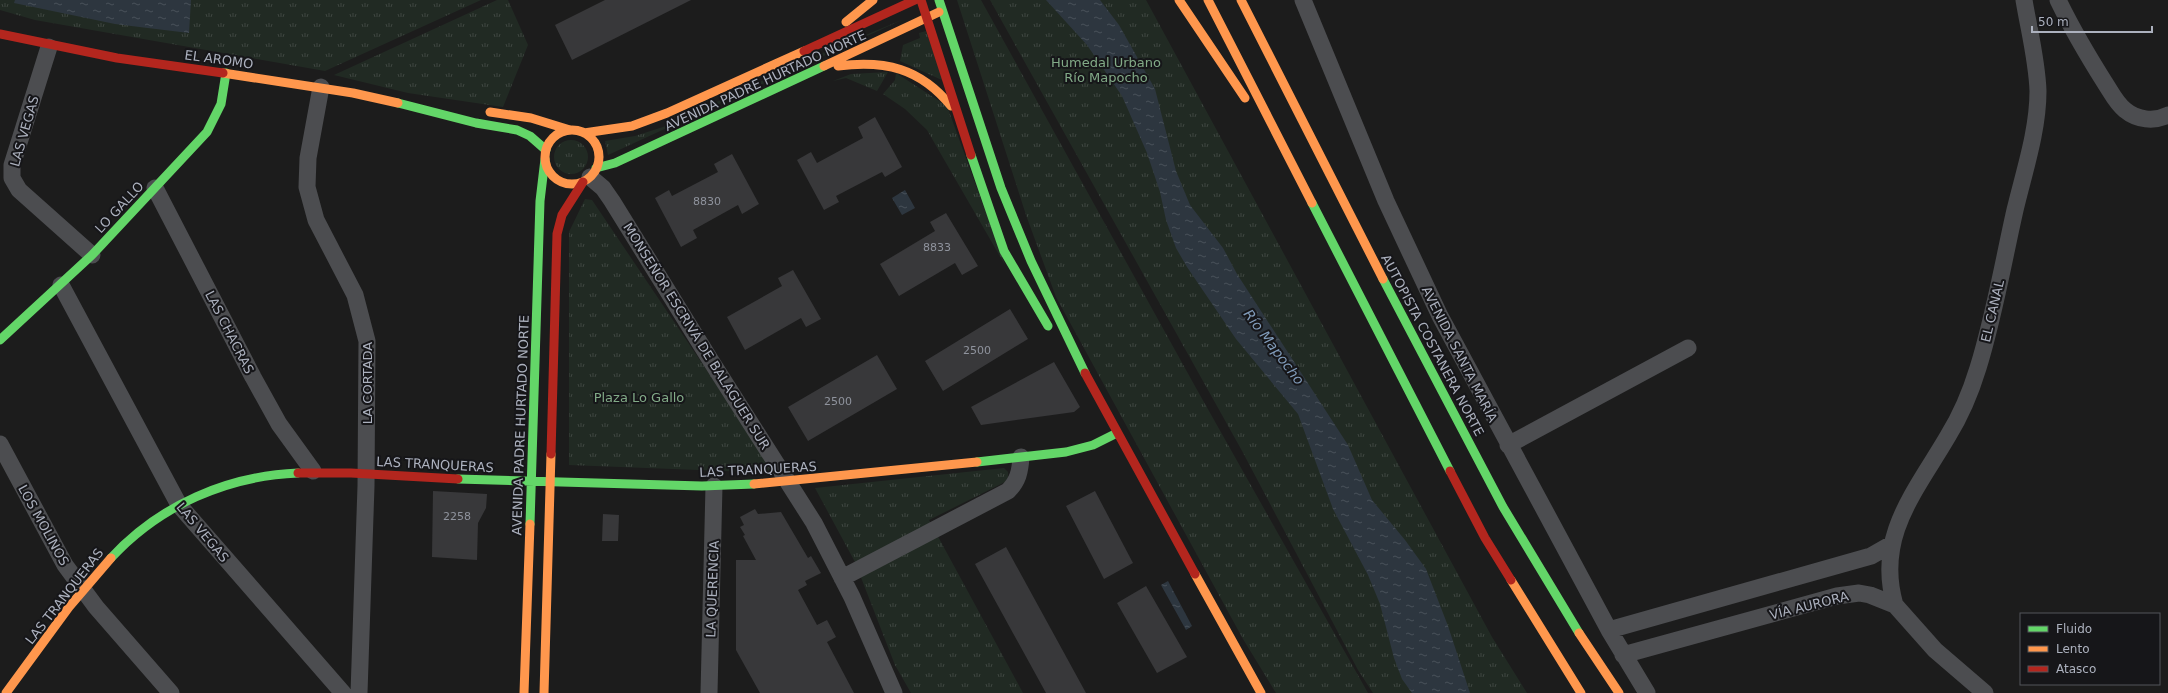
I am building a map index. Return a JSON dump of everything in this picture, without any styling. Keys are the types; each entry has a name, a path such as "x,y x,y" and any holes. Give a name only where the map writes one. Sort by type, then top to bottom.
{"main road":[{"path":"811,47 868,6 873,0"},
{"name":"AVENIDA PADRE HURTADO NORTE","path":"584,133 632,126 667,113 915,0"},
{"path":"921,0 957,115 1004,251 1053,336"},
{"path":"939,0 999,180 1020,236 1081,367 1261,693"},
{"path":"1179,0 1247,100 1281,142"},
{"path":"1208,0 1485,538 1581,693"},
{"name":"AUTOPISTA COSTANERA NORTE","path":"1241,0 1383,278 1503,507 1558,598 1619,693"},
{"name":"AVENIDA PADRE HURTADO NORTE","path":"590,176 942,11"},
{"name":"EL AROMO","path":"0,34 49,47 322,87 435,109 471,121 516,130 526,134 546,154"},
{"path":"804,75 846,65 864,63 894,66 913,73 930,84 940,93 957,115"},
{"name":"LO GALLO","path":"0,340 92,255 208,132 215,121 224,97 226,73"},
{"name":"EL AROMO","path":"435,109 464,110"},
{"path":"478,111 528,116 584,133 591,138 598,152 590,176 562,215 557,234 544,693"},
{"path":"570,130 555,136 546,154 552,174 558,180 566,183 590,176"},
{"name":"AVENIDA PADRE HURTADO NORTE","path":"524,693 540,201 542,172 546,154"},
{"path":"1066,354 1081,367"},
{"name":"LAS TRANQUERAS","path":"6,693 83,590 125,542 153,520 179,505 201,494 246,479 283,473 313,471 530,481 714,486 787,482 1021,458 1066,452 1093,445 1117,433"}],"street":[{"name":"AVENIDA SANTA MARÍA","path":"1303,0 1357,135 1389,208 1447,330 1623,656 1647,693"},
{"name":"EL CANAL","path":"1895,605 1889,571 1892,544 1909,499 1949,435 1962,410 1978,369 2030,145 2038,93 2035,60 2024,0"},
{"path":"2058,0 2077,38 2123,109 2137,117 2146,119 2156,119 2168,115"},
{"name":"LAS VEGAS","path":"49,47 12,165 12,178 19,190 92,255"},
{"name":"LA CORTADA","path":"322,87 308,158 307,187 316,220 356,295 365,325 368,357 359,693"},
{"name":"MONSEÑOR ESCRIVÁ DE BALAGUER SUR","path":"590,176 603,188 612,201 814,523 842,578 894,693"},
{"name":"LAS CHACRAS","path":"155,188 253,378 279,424 313,471"},
{"name":"LAS VEGAS","path":"61,285 179,505 343,693"},
{"path":"1508,445 1688,348"},
{"name":"LOS MOLINOS","path":"0,444 65,565 83,590 171,693"},
{"path":"842,578 1008,491 1016,482 1020,471 1021,458"},
{"name":"LA QUERENCIA","path":"709,693 714,486"},
{"path":"1609,630 1872,556 1892,544"},
{"name":"VÍA AURORA","path":"1623,656 1842,595 1870,595 1895,605 1935,650 1981,692"}],"green space":[{"path":"0,0 481,0 325,71 35,20 0,10"},
{"path":"497,0 508,0 528,45 503,107 408,93 334,75"},
{"path":"957,0 981,0 1196,388 1368,693 1276,693 1243,639 1056,297 1026,215"},
{"name":"Humedal Urbano Río Mapocho","path":"990,0 1146,0 1492,637 1527,693 1373,693 1358,670 1241,449"},
{"path":"904,19 608,155 605,141 635,136 663,127 818,55"},
{"path":"926,31 944,81 900,61 903,45 920,38 919,33"},
{"path":"888,72 877,91 846,78 833,81 851,74"},
{"path":"896,73 947,106 1005,265 927,130 905,109 883,94 895,80"},
{"path":"574,140 583,145 587,150 587,164 583,169 578,173 568,174 564,173 555,164 554,154 555,150 564,141"},
{"name":"Plaza Lo Gallo","path":"585,199 592,200 776,473 569,465 569,232"},
{"path":"1004,468 1008,472 1008,477 1005,482 929,520 1023,693 911,693 895,665 855,562 815,488"}],"water":[{"path":"15,0 191,0 189,33 115,24 14,3"},
{"name":"Río Mapocho","path":"1046,0 1100,0 1119,25 1155,89 1176,171 1190,205 1223,248 1237,274 1348,445 1372,500 1405,540 1426,569 1448,626 1470,693 1412,693 1402,679 1394,658 1380,604 1368,575 1333,509 1298,414 1236,339 1187,267 1176,248 1166,220 1160,192 1147,153 1122,96 1087,45"},
{"path":"905,190 915,208 902,215 892,198"},
{"path":"1168,581 1192,626 1186,630 1161,585"}],"building":[{"path":"605,0 691,0 572,60 555,25"},
{"path":"875,117 902,167 885,177 882,172 836,196 839,202 824,210 797,160 811,152 817,163 863,138 858,127"},
{"path":"732,154 759,204 742,214 738,205 693,230 697,238 681,247 655,198 669,190 672,196 718,172 714,164"},
{"path":"946,213 978,266 962,275 955,263 899,296 880,264 935,231 930,222"},
{"path":"793,270 821,319 806,327 801,318 745,350 727,317 782,286 778,278"},
{"path":"1010,309 1028,339 943,391 925,361"},
{"path":"877,355 897,389 808,441 788,407"},
{"path":"1054,362 1080,407 1074,412 981,425 971,407"},
{"path":"433,491 487,494 486,508 478,523 477,560 432,557"},
{"path":"1095,491 1133,563 1104,579 1066,506"},
{"path":"755,509 758,514 781,512 808,558 811,556 821,573 805,581 807,585 798,590 817,625 827,620 836,637 827,642 854,693 760,693 736,650 736,560 756,560 743,536 745,535 740,527 744,525 740,517"},
{"path":"603,514 619,515 618,541 602,541"},
{"path":"1006,547 1086,693 1046,693 975,564"},
{"path":"1146,586 1187,657 1157,673 1117,603"}],"traffic: fast":[{"path":"939,0 1001,188 1031,261 1085,373"},
{"path":"596,168 615,163 824,66"},
{"path":"0,340 92,255 207,132 221,104 226,73"},
{"path":"398,103 476,123 517,130 530,136 546,150"},
{"path":"971,155 1004,251 1048,326"},
{"path":"530,524 540,201 545,159"},
{"path":"1312,203 1450,471"},
{"path":"1383,279 1503,507 1579,633"},
{"path":"977,462 1066,452 1093,445 1117,433"},
{"path":"111,558 130,539 151,523 196,497 221,487 246,480 272,475 298,473"},
{"path":"458,479 702,486 754,484"}],"traffic: slow":[{"path":"846,22 873,0"},
{"path":"1179,0 1245,98"},
{"path":"1208,0 1312,203"},
{"path":"1241,0 1383,279"},
{"path":"824,66 939,12"},
{"path":"584,133 632,126 667,113 804,51"},
{"path":"838,66 871,64 900,70 914,75 927,83 951,106"},
{"path":"223,73 353,93 398,103"},
{"path":"490,112 531,118 570,130"},
{"path":"572,130 582,132 591,138 597,147 599,157 597,167 591,176 582,182 572,184 562,182 553,176 547,167 545,157 547,147 553,138 562,132 572,130"},
{"path":"544,693 551,454"},
{"path":"754,484 977,462"},
{"path":"524,693 530,524"},
{"path":"6,693 69,607 111,558"},
{"path":"1195,574 1261,693"},
{"path":"1511,580 1581,693"},
{"path":"1579,633 1619,693"}],"traffic: jam":[{"path":"804,51 915,0"},
{"path":"921,0 971,155"},
{"path":"0,34 117,58 223,73"},
{"path":"551,454 557,234 562,215 583,182"},
{"path":"1085,373 1195,574"},
{"path":"1450,471 1485,538 1511,580"},
{"path":"298,473 351,473 458,479"}]}
